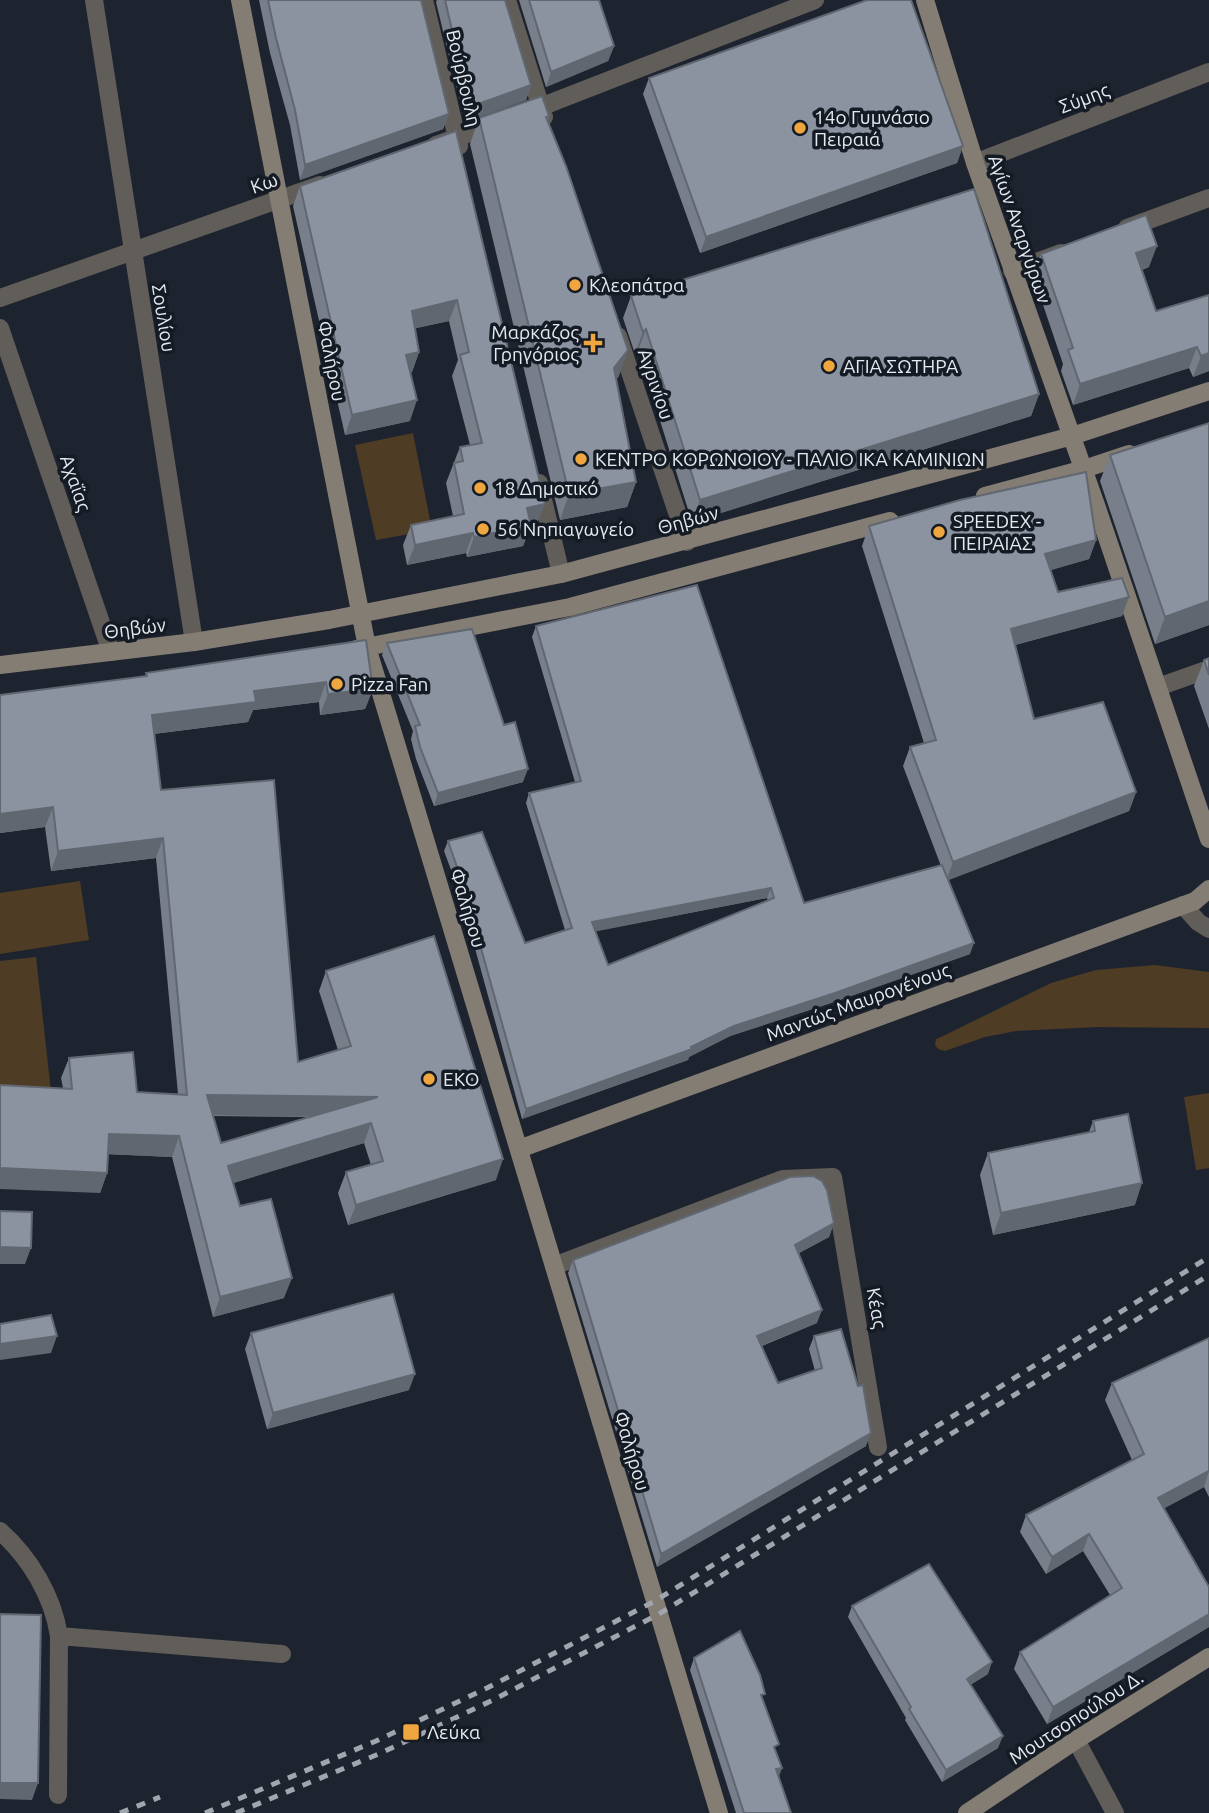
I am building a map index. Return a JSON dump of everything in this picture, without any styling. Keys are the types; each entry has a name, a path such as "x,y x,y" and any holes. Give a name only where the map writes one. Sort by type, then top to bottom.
{"street":[{"name":"Σουλίου","path":"94,0 194,642"},
{"name":"Φαλήρου","path":"240,0 367,647 719,1813"},
{"name":"Βούρβουλη","path":"424,0 463,164"},
{"path":"507,0 549,133"},
{"path":"419,150 540,107 815,0"},
{"name":"Αγίων Αναργύρων","path":"925,0 975,163 1084,469"},
{"name":"Σύμης","path":"975,163 1209,72"},
{"name":"Κω","path":"0,298 330,182"},
{"path":"1110,234 1209,198"},
{"path":"1012,271 1073,248"},
{"name":"Αγρινίου","path":"614,326 687,542"},
{"name":"Αχαΐας","path":"0,328 111,652"},
{"name":"Θηβών","path":"0,665 194,642 359,614 561,574 1072,436 1209,391"},
{"path":"964,501 1084,469 1144,449"},
{"path":"536,468 561,574"},
{"path":"1084,469 1209,839"},
{"path":"336,652 570,607 911,516"},
{"path":"1158,687 1209,668"},
{"name":"Μαντώς Μαυρογένους","path":"519,1149 1195,901 1209,889"},
{"path":"1183,905 1198,922 1209,929"},
{"name":"Κέας","path":"554,1266 783,1180 833,1177 878,1447"},
{"path":"0,1531 27,1562 44,1588 56,1615 59,1636 58,1795"},
{"path":"59,1636 282,1654"},
{"name":"Μουτσοπούλου Δ.","path":"967,1813 1076,1740 1209,1657"},
{"path":"1076,1740 1115,1813"}],"shaded area":[{"path":"413,433 432,530 376,540 355,445"},
{"path":"80,881 89,940 0,954 0,893"},
{"path":"36,957 51,1091 0,1097 0,961"},
{"path":"1155,965 1209,972 1209,1028 1098,1027 1016,1031 985,1037 945,1051 935,1045 936,1039 1051,983 1096,970"},
{"path":"1209,1093 1209,1168 1196,1170 1184,1097"}],"building":[{"path":"268,0 421,0 449,114 305,165 295,110"},
{"path":"445,0 505,0 531,85 470,107"},
{"path":"529,0 599,0 614,46 551,72"},
{"name":"14ο Γυμνάσιο Πειραιά","path":"867,0 911,0 963,146 706,237 649,78"},
{"path":"542,96 549,116 546,117 566,166 628,350 614,368 636,482 569,494 479,118"},
{"path":"456,131 545,504 527,508 531,525 474,537 473,533 415,545 411,525 464,514 454,463 463,461 460,447 482,443 460,355 469,352 457,300 412,311 419,352 406,355 417,400 352,415 300,186"},
{"name":"ΑΓΙΑ ΣΩΤΗΡΑ","path":"974,189 1039,394 700,500 646,329 643,332 631,296"},
{"path":"1146,215 1157,246 1136,253 1156,311 1209,295 1209,353 1201,356 1197,347 1080,384 1068,350 1073,348 1041,254"},
{"path":"1209,423 1209,601 1165,617 1110,455"},
{"path":"1086,472 1096,540 1045,554 1058,592 1122,578 1129,597 1011,629 1034,719 1103,702 1136,792 953,862 910,747 936,740 869,526 960,500"},
{"path":"697,585 804,903 942,865 974,943 734,1026 691,1047 692,1049 526,1109 463,884 448,841 482,832 525,943 572,928 529,793 581,781 536,626","holes":["771,888 774,898 608,965 592,922"]},
{"path":"472,629 504,725 515,722 528,769 438,793 420,747 415,726 420,725 387,643"},
{"path":"366,640 373,689 328,694 326,682 254,691 256,702 152,715 161,790 274,780 298,1062 351,1046 326,971 434,936 503,1159 356,1205 346,1172 383,1161 371,1123 228,1166 240,1206 271,1199 292,1278 220,1297 179,1136 109,1134 107,1173 0,1168 0,1085 72,1089 69,1058 133,1052 137,1092 187,1095 163,838 58,851 53,807 0,814 0,695 147,676 146,673","holes":["207,1095 378,1097 221,1143"]},
{"path":"1209,658 1209,675 1204,660"},
{"path":"1128,1114 1142,1183 1001,1213 988,1153 1095,1131 1093,1121"},
{"path":"813,1176 822,1181 827,1190 834,1223 795,1245 822,1310 757,1336 778,1383 822,1368 814,1336 841,1329 858,1386 863,1385 871,1433 661,1554 573,1260 790,1177"},
{"path":"0,1211 32,1212 31,1248 0,1247"},
{"path":"393,1294 415,1374 273,1413 251,1333"},
{"path":"51,1315 57,1336 0,1344 0,1324"},
{"path":"1209,1338 1209,1471 1158,1498 1209,1587 1209,1614 1053,1707 1020,1652 1122,1588 1089,1534 1052,1557 1026,1515 1144,1454 1112,1383"},
{"path":"929,1564 992,1662 967,1679 1003,1736 946,1770 852,1606"},
{"path":"0,1614 41,1615 38,1783 0,1783"},
{"path":"740,1631 760,1675 765,1694 761,1695 779,1744 774,1747 782,1768 776,1769 791,1813 744,1813 694,1658"}],"railway":[{"path":"205,1813 376,1741 487,1688 655,1601 1209,1257"},
{"path":"236,1813 381,1753 493,1700 659,1614 1209,1275"},
{"path":"120,1813 160,1797"}],"place":[{"name":"14ο Γυμνάσιο Πειραιά","path":"800,128"},
{"name":"Κλεοπάτρα","path":"575,285"},
{"name":"Μαρκάζος Γρηγόριος","path":"593,343"},
{"name":"ΑΓΙΑ ΣΩΤΗΡΑ","path":"829,366"},
{"name":"ΚΕΝΤΡΟ ΚΟΡΩΝΟΙΟΥ - ΠΑΛΙΟ ΙΚΑ ΚΑΜΙΝΙΩΝ","path":"581,459"},
{"name":"18 Δημοτικό","path":"480,488"},
{"name":"56 Νηπιαγωγείο","path":"483,529"},
{"name":"SPEEDEX - ΠΕΙΡΑΙΑΣ","path":"939,532"},
{"name":"Pizza Fan","path":"337,684"},
{"name":"EKO","path":"429,1079"},
{"name":"Λεύκα","path":"411,1732"}]}
